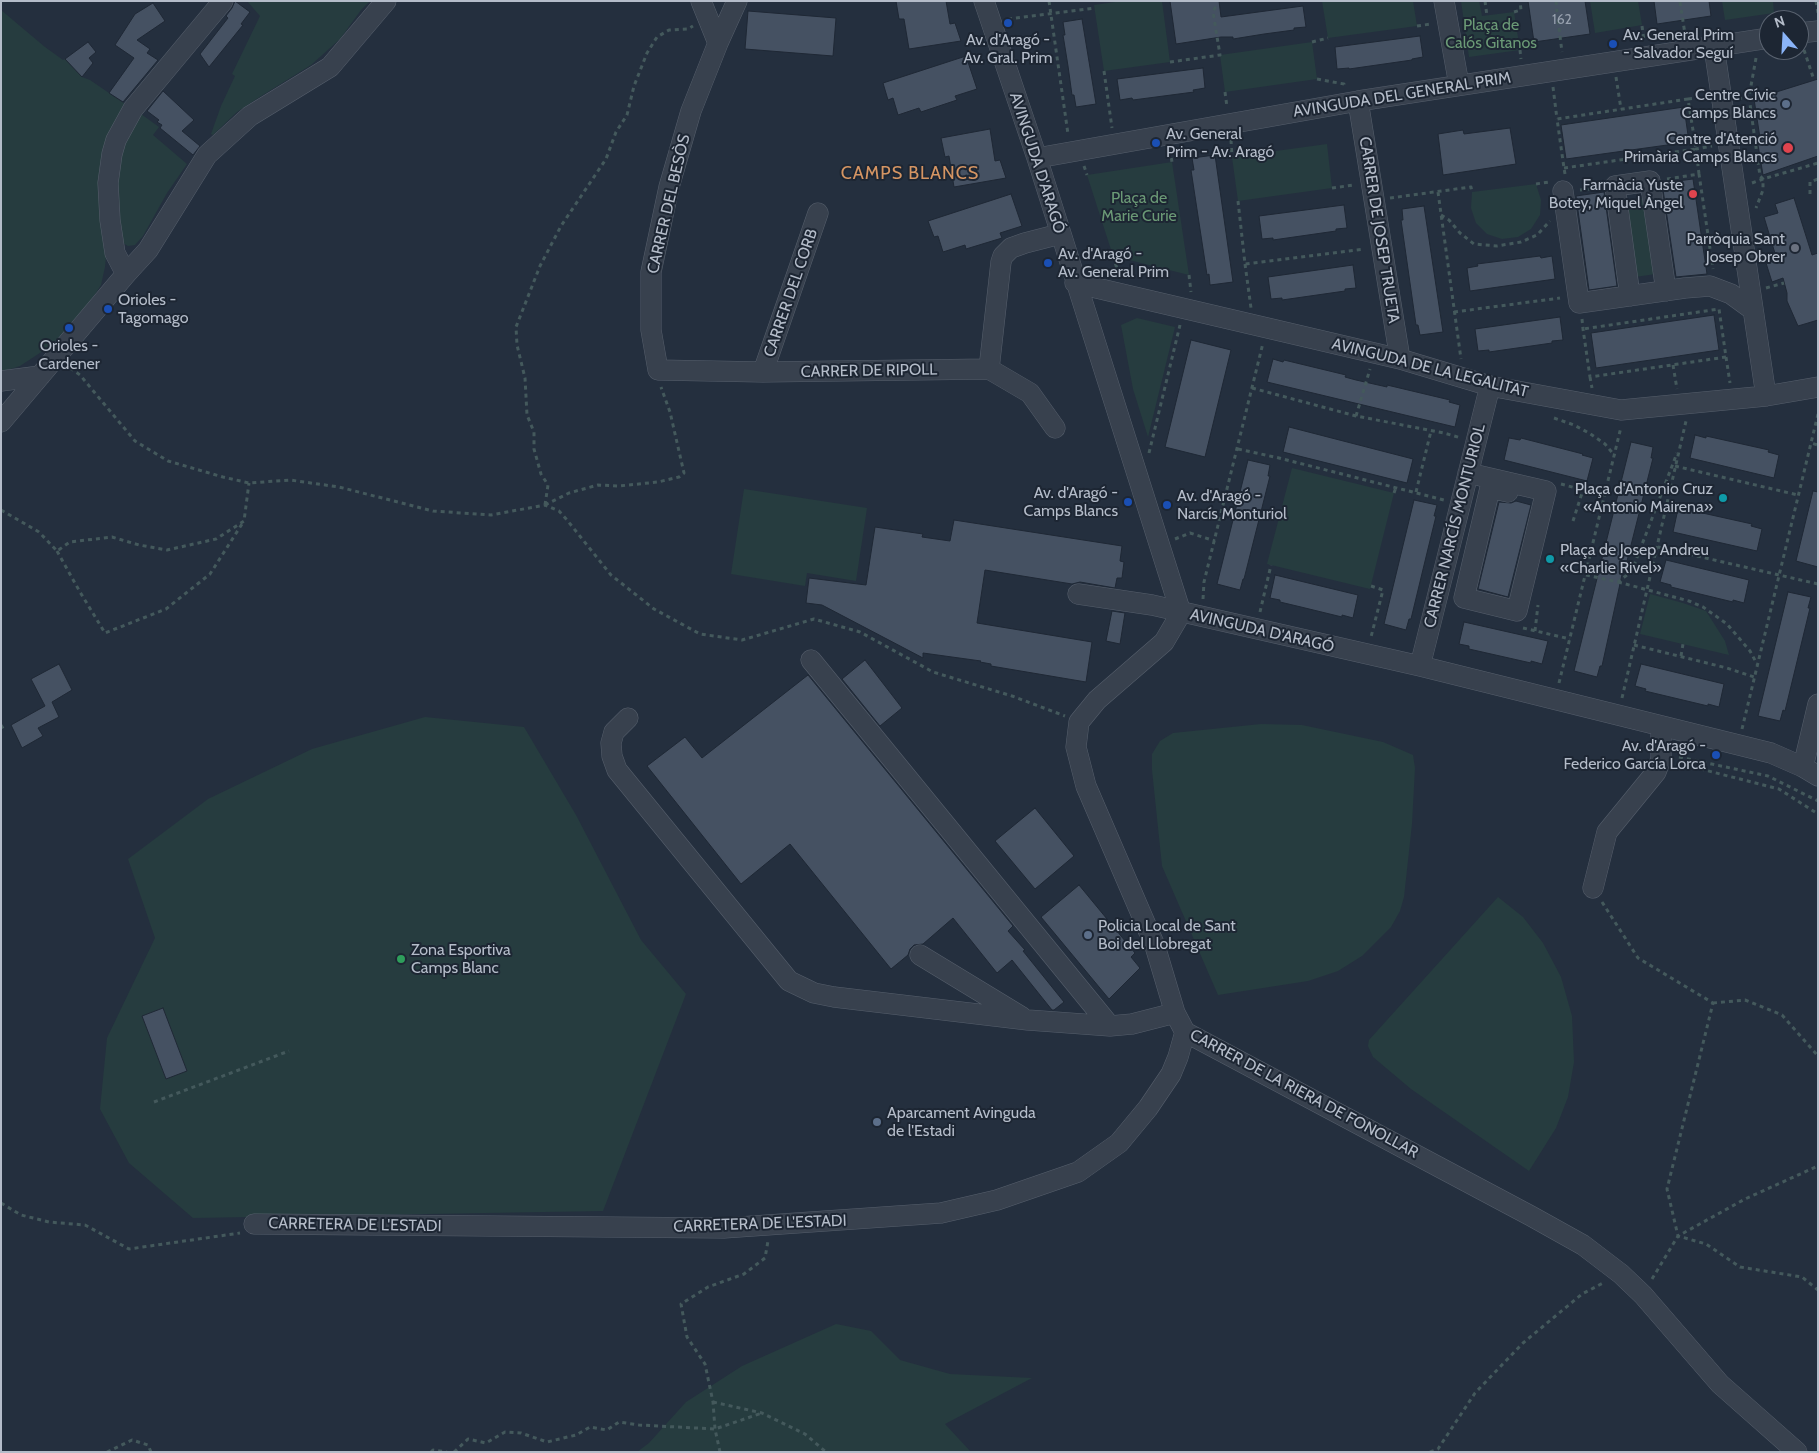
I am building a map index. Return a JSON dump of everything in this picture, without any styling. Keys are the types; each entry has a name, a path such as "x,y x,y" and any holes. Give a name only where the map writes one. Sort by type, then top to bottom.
{"street":[{"path":"126,274 115,253 110,220 108,183 116,140 133,109 223,1"},
{"path":"1,422 148,250 207,155 250,116 330,67 386,1"},
{"name":"CARRER DEL BESÒS","path":"658,370 651,330 651,272 669,187 684,134 718,43 737,1"},
{"name":"AVINGUDA D'ARAGÓ","path":"984,1 1037,158 1075,283 1182,612 1420,666 1738,745 1771,754 1810,772"},
{"path":"1444,1 1459,85"},
{"path":"705,10 718,43"},
{"name":"AVINGUDA DEL GENERAL PRIM","path":"1037,158 1358,101 1759,40"},
{"path":"1714,47 1766,396"},
{"name":"CARRER DE JOSEP TRUETA","path":"1358,101 1400,359"},
{"path":"1630,296 1615,186 1650,182 1666,291"},
{"path":"1558,186 1579,304 1710,286 1731,294 1753,310"},
{"name":"CARRER DEL CORB","path":"763,372 818,213"},
{"path":"1055,428 1030,393 989,369 1003,256 1011,248 1060,234"},
{"name":"AVINGUDA DE LA LEGALITAT","path":"1075,283 1259,332 1400,359 1490,386 1621,410 1766,396 1818,387"},
{"name":"CARRER DE RIPOLL","path":"658,370 763,372 989,369"},
{"path":"1,381 40,376"},
{"name":"CARRER NARCÍS MONTURIOL","path":"1420,666 1490,386"},
{"path":"1468,473 1510,483 1546,492 1517,611 1464,598 1490,488 1508,492 1510,483"},
{"path":"1078,594 1152,605 1182,612 1164,642 1097,700 1079,722"},
{"path":"811,660 1110,1026"},
{"path":"1810,772 1818,704"},
{"path":"628,718 614,732 611,743 612,756 617,770 789,981 814,993 834,997 1028,1020 1110,1026 1132,1024 1175,1013"},
{"name":"CARRER DE LA RIERA DE FONOLLAR","path":"1079,722 1076,747 1086,786 1155,946 1175,1013 1185,1032 1583,1245 1621,1274 1643,1295 1720,1384 1797,1452"},
{"path":"1593,888 1607,832 1656,772 1661,759 1661,726"},
{"path":"920,956 1028,1020"},
{"name":"CARRETERA DE L'ESTADI","path":"254,1224 714,1228 771,1226 941,1213 997,1200 1078,1172 1119,1143 1148,1108 1171,1074 1185,1032"}],"path":[{"path":"1049,1 1070,152"},
{"path":"1484,1 1486,16"},
{"path":"1514,12 1521,10 1520,1"},
{"path":"1556,1 1557,12"},
{"path":"1816,1 1818,14"},
{"path":"1680,2 1687,51"},
{"path":"1170,62 1220,55 1213,12 1216,6"},
{"path":"990,21 1095,8"},
{"path":"545,505 548,485 541,474 534,449 534,432 527,415 525,378 517,345 516,327 540,266 561,226 606,158 616,132 627,115 634,86 646,53 658,37 669,30 688,28 705,10"},
{"path":"1558,20 1557,119 1564,168 1728,144"},
{"path":"1312,42 1328,38"},
{"path":"1755,211 1763,190 1763,180 1760,176 1749,97 1759,58"},
{"path":"1808,60 1814,80"},
{"path":"1104,71 1114,144"},
{"path":"1619,95 1621,109"},
{"path":"1738,99 1749,97"},
{"path":"1557,119 1688,99 1715,288"},
{"path":"1749,183 1818,163"},
{"path":"1650,182 1700,174"},
{"path":"1810,194 1810,182 1818,179"},
{"path":"1536,184 1615,186"},
{"path":"1374,200 1471,187 1472,192"},
{"path":"1438,192 1464,378"},
{"path":"1202,617 1204,582 1260,356 1259,332 1245,264 1238,201"},
{"path":"1441,215 1449,220 1460,233 1474,244 1497,246 1521,242 1537,236 1550,222 1553,213"},
{"path":"1245,264 1382,247"},
{"path":"1454,312 1549,299"},
{"path":"1726,357 1590,377 1583,329 1719,309 1726,357 1732,399"},
{"path":"1148,460 1177,335"},
{"path":"55,358 80,375 135,441 168,461 224,478 249,483 290,480 339,486 433,511 491,515 545,505 569,493 598,485 619,486 658,482 679,477 684,472 670,412 662,394 658,370"},
{"path":"1618,715 1681,441 1684,404 1673,364"},
{"path":"1356,416 1370,368"},
{"path":"1252,388 1356,416 1444,433 1459,438"},
{"path":"1738,745 1818,414"},
{"path":"1548,416 1562,420 1589,433 1605,444 1615,456"},
{"path":"1555,700 1622,426"},
{"path":"1416,492 1431,431"},
{"path":"1618,582 1627,575 1636,562 1681,441"},
{"path":"1811,443 1818,444"},
{"path":"1238,449 1446,500"},
{"path":"1292,468 1293,461"},
{"path":"1675,466 1798,495"},
{"path":"1,510 39,532 57,551 105,633 166,610 210,574 244,521 249,483"},
{"path":"1394,494 1396,487"},
{"path":"1573,521 1583,490 1605,496"},
{"path":"545,505 559,511 568,520 611,575 654,609 700,634 742,640 814,619 860,632 933,672 1012,696 1079,722"},
{"path":"57,551 70,542 112,537 139,545 167,550 216,539 244,521"},
{"path":"1180,537 1190,534 1215,540"},
{"path":"1658,547 1818,584"},
{"path":"1255,629 1271,565"},
{"path":"1586,575 1689,601 1704,607 1718,616 1742,640 1757,666"},
{"path":"1367,654 1383,590 1371,586"},
{"path":"1534,630 1539,600"},
{"path":"1546,634 1570,639"},
{"path":"1681,656 1683,644"},
{"path":"1634,645 1727,668 1754,677"},
{"path":"1,725 5,732"},
{"path":"1818,801 1768,776 1679,756 1675,762 1779,789 1818,814"},
{"path":"1593,888 1638,958 1713,1003 1745,1000 1782,1015 1818,1056"},
{"path":"1678,1236 1667,1189 1713,1003"},
{"path":"154,1102 289,1051"},
{"path":"1643,1295 1678,1236 1745,1199 1818,1166"},
{"path":"1,1203 21,1215 49,1222 86,1225 129,1249 249,1232 254,1224"},
{"path":"720,1452 714,1429 713,1402 706,1364 687,1337 681,1304 708,1287 744,1274 765,1258 771,1226"},
{"path":"1678,1236 1706,1244 1740,1267 1802,1277 1818,1290"},
{"path":"1430,1452 1438,1449 1475,1393 1523,1343 1582,1294 1621,1274"},
{"path":"713,1402 762,1413 805,1434 826,1452"},
{"path":"454,1452 468,1439 486,1443 505,1432 521,1433 546,1442 576,1435 590,1427 607,1430 619,1422 639,1425 714,1429 762,1413"},
{"path":"107,1452 132,1440 148,1445 151,1452"},
{"path":"431,1452 434,1450 447,1452"}],"green space":[{"path":"247,1 370,1 340,39 311,65 237,112 213,135 211,134 221,106 235,76 232,74 260,16"},
{"path":"1122,1 1162,1 1170,62 1104,71 1094,5"},
{"path":"1322,1 1413,1 1417,26 1328,38"},
{"name":"Plaça de Calós Gitanos","path":"1461,1 1479,1 1482,16 1514,12 1520,50 1469,57"},
{"path":"1590,1 1638,1 1642,25 1595,33"},
{"path":"1722,1 1773,1 1774,10 1759,10 1759,15 1725,20"},
{"path":"1,10 45,47 63,60 65,59 82,77 90,80 128,106 100,187 106,256 101,285 90,302 52,345 20,366 1,372"},
{"path":"1312,42 1317,79 1225,92 1220,55"},
{"path":"141,114 159,127 153,135 187,164 167,193 143,236 135,245 128,246 123,243 116,188 124,142"},
{"path":"1327,144 1332,188 1238,201 1232,157"},
{"name":"Plaça de Marie Curie","path":"1172,162 1189,275 1113,256 1087,175"},
{"path":"1536,184 1541,200 1540,215 1531,229 1518,237 1502,239 1487,234 1476,223 1471,208 1472,192"},
{"path":"1645,198 1656,274 1635,277 1624,201"},
{"path":"1137,318 1175,327 1148,437 1133,389 1121,325"},
{"path":"1292,468 1394,493 1370,589 1267,564"},
{"path":"744,489 867,508 856,581 807,573 805,586 731,574"},
{"path":"1650,594 1706,611 1725,641 1729,655 1640,634"},
{"name":"Zona Esportiva Camps Blanc","path":"425,717 524,727 576,815 641,940 686,994 603,1211 193,1218 129,1163 100,1109 107,1038 155,938 128,859 208,799 312,749"},
{"path":"1261,724 1302,725 1383,742 1413,755 1415,768 1412,824 1404,897 1400,911 1391,927 1362,956 1338,971 1308,981 1218,995 1162,866 1152,754 1160,741 1173,733"},
{"path":"1498,897 1523,917 1543,943 1561,977 1572,1016 1574,1062 1568,1097 1556,1128 1529,1171 1411,1089 1373,1057 1368,1046 1369,1040"},
{"path":"836,1324 871,1331 900,1360 950,1374 1032,1378 945,1424 971,1452 637,1452 649,1443 686,1402 742,1366"}],"building":[{"path":"235,1 250,12 241,24 243,25 209,67 200,54 228,18 226,16"},
{"path":"896,1 946,1 950,24 955,23 961,41 909,49 904,19 899,19"},
{"path":"1170,1 1219,1 1221,17 1303,6 1306,27 1233,39 1233,37 1221,37 1176,44"},
{"path":"1528,1 1585,1 1590,34 1534,42"},
{"path":"1654,1 1709,1 1711,16 1657,24"},
{"path":"153,3 165,21 137,40 150,49 147,53 158,60 123,102 109,93 134,58 115,45 135,14"},
{"path":"748,11 836,18 833,56 745,49"},
{"path":"1082,19 1096,104 1076,107 1074,95 1072,95 1063,35 1065,35 1063,22"},
{"path":"1420,36 1423,57 1349,69 1337,69 1335,47"},
{"path":"88,42 96,52 89,58 93,63 82,77 65,59"},
{"path":"966,56 977,89 955,96 957,100 921,112 919,108 898,115 893,98 888,100 883,83"},
{"path":"1203,68 1205,88 1193,90 1194,92 1120,100 1117,79"},
{"path":"1818,79 1818,156 1763,175 1757,139 1760,138 1754,99"},
{"path":"163,91 194,120 182,131 200,146 193,155 160,128 162,125 157,122 159,120 147,111"},
{"path":"1684,107 1689,142 1566,159 1561,125"},
{"path":"1510,128 1516,164 1443,175 1438,134 1463,130 1464,134"},
{"path":"990,129 995,161 1000,160 1006,178 954,187 949,156 945,157 941,138"},
{"path":"1215,155 1233,282 1210,285 1191,170 1194,170 1192,158"},
{"path":"1693,179 1707,274 1676,277 1662,183"},
{"path":"1604,192 1617,286 1589,290 1576,196"},
{"path":"1011,194 1022,226 1000,233 1002,238 966,249 965,245 943,252 938,236 934,237 928,221"},
{"name":"Parròquia Sant Josep Obrer","path":"1794,198 1812,255 1818,253 1818,320 1798,326 1787,301 1783,278 1772,282 1766,263 1777,260 1764,217 1778,213 1775,204"},
{"path":"1344,205 1347,228 1273,240 1273,238 1262,239 1259,216"},
{"path":"1424,206 1443,332 1420,335 1418,325 1416,325 1401,220 1403,220 1402,209"},
{"path":"1540,256 1541,258 1552,256 1555,279 1470,291 1467,268 1478,266 1477,264"},
{"path":"1353,265 1356,288 1282,300 1282,298 1271,299 1268,277"},
{"path":"1714,315 1719,350 1596,368 1591,333"},
{"path":"1560,317 1563,340 1489,352 1489,350 1478,351 1475,329"},
{"path":"1191,340 1231,350 1205,457 1165,447"},
{"path":"1273,359 1346,375 1345,377 1356,380 1387,387 1387,385 1450,400 1449,402 1460,405 1455,427 1267,382"},
{"path":"1289,427 1413,459 1407,483 1283,452"},
{"path":"1695,435 1769,450 1768,452 1779,455 1774,478 1690,458"},
{"path":"1509,438 1520,440 1521,438 1593,458 1587,481 1504,460"},
{"path":"1631,442 1653,447 1651,458 1653,458 1627,561 1625,561 1602,666 1600,666 1597,677 1574,671"},
{"path":"1248,460 1270,465 1268,476 1270,476 1240,590 1217,584"},
{"path":"1813,491 1818,492 1818,567 1796,561"},
{"path":"1414,500 1437,505 1411,619 1409,619 1406,630 1384,624"},
{"path":"1516,501 1531,505 1508,597 1478,589 1499,502 1511,503"},
{"path":"1678,509 1752,524 1751,526 1762,529 1757,551 1673,532"},
{"path":"954,520 1122,546 1120,561 1124,562 1122,578 1117,578 1115,588 1080,582 1072,584 985,570 977,623 1092,642 1086,682 991,666 991,664 981,661 923,653 923,658 822,605 806,603 809,578 866,585 875,527 923,534 922,537 950,541"},
{"path":"1666,560 1749,580 1744,603 1671,587 1671,585 1660,582"},
{"path":"1275,575 1358,595 1353,618 1342,615 1342,617 1270,598"},
{"path":"1788,592 1811,597 1785,711 1783,710 1780,721 1758,716"},
{"path":"1112,611 1125,613 1120,644 1106,641"},
{"path":"1464,622 1548,641 1542,664 1469,649 1469,646 1459,644"},
{"path":"865,660 902,708 880,726 842,679"},
{"path":"59,664 72,690 52,702 59,717 38,728 43,736 22,748 11,725 45,706 31,679"},
{"path":"1641,664 1724,684 1719,707 1645,691 1646,689 1635,686"},
{"path":"808,675 1013,926 1008,931 1025,950 1023,951 1064,1002 1054,1010 1052,1010 1012,960 997,973 953,918 923,944 914,945 908,955 891,969 790,844 741,884 647,766 685,737 702,758"},
{"path":"1035,808 1074,856 1035,889 995,841"},
{"name":"Policia Local de Sant Boi del Llobregat","path":"1079,885 1135,953 1131,957 1140,968 1109,999 1041,917"},
{"path":"163,1008 187,1071 166,1079 142,1016"}],"place":[{"name":"Av. d'Aragó - Av. Gral. Prim","path":"1008,23"},
{"name":"Av. General Prim - Salvador Seguí","path":"1613,44"},
{"name":"Centre Cívic Camps Blancs","path":"1786,104"},
{"name":"Av. General Prim - Av. Aragó","path":"1156,143"},
{"name":"Centre d'Atenció Primària Camps Blancs","path":"1788,148"},
{"name":"Farmàcia Yuste Botey, Miquel Àngel","path":"1693,194"},
{"name":"Parròquia Sant Josep Obrer","path":"1795,248"},
{"name":"Av. d'Aragó - Av. General Prim","path":"1048,263"},
{"name":"Orioles - Tagomago","path":"108,309"},
{"name":"Orioles - Cardener","path":"69,328"},
{"name":"Plaça d'Antonio Cruz «Antonio Mairena»","path":"1723,498"},
{"name":"Av. d'Aragó - Camps Blancs","path":"1128,502"},
{"name":"Av. d'Aragó - Narcís Monturiol","path":"1167,505"},
{"name":"Plaça de Josep Andreu «Charlie Rivel»","path":"1550,559"},
{"name":"Av. d'Aragó - Federico García Lorca","path":"1716,755"},
{"name":"Policia Local de Sant Boi del Llobregat","path":"1088,935"},
{"name":"Zona Esportiva Camps Blanc","path":"401,959"},
{"name":"Aparcament Avinguda de l'Estadi","path":"877,1122"}],"district":[{"name":"CAMPS BLANCS","path":"910,174"}]}
